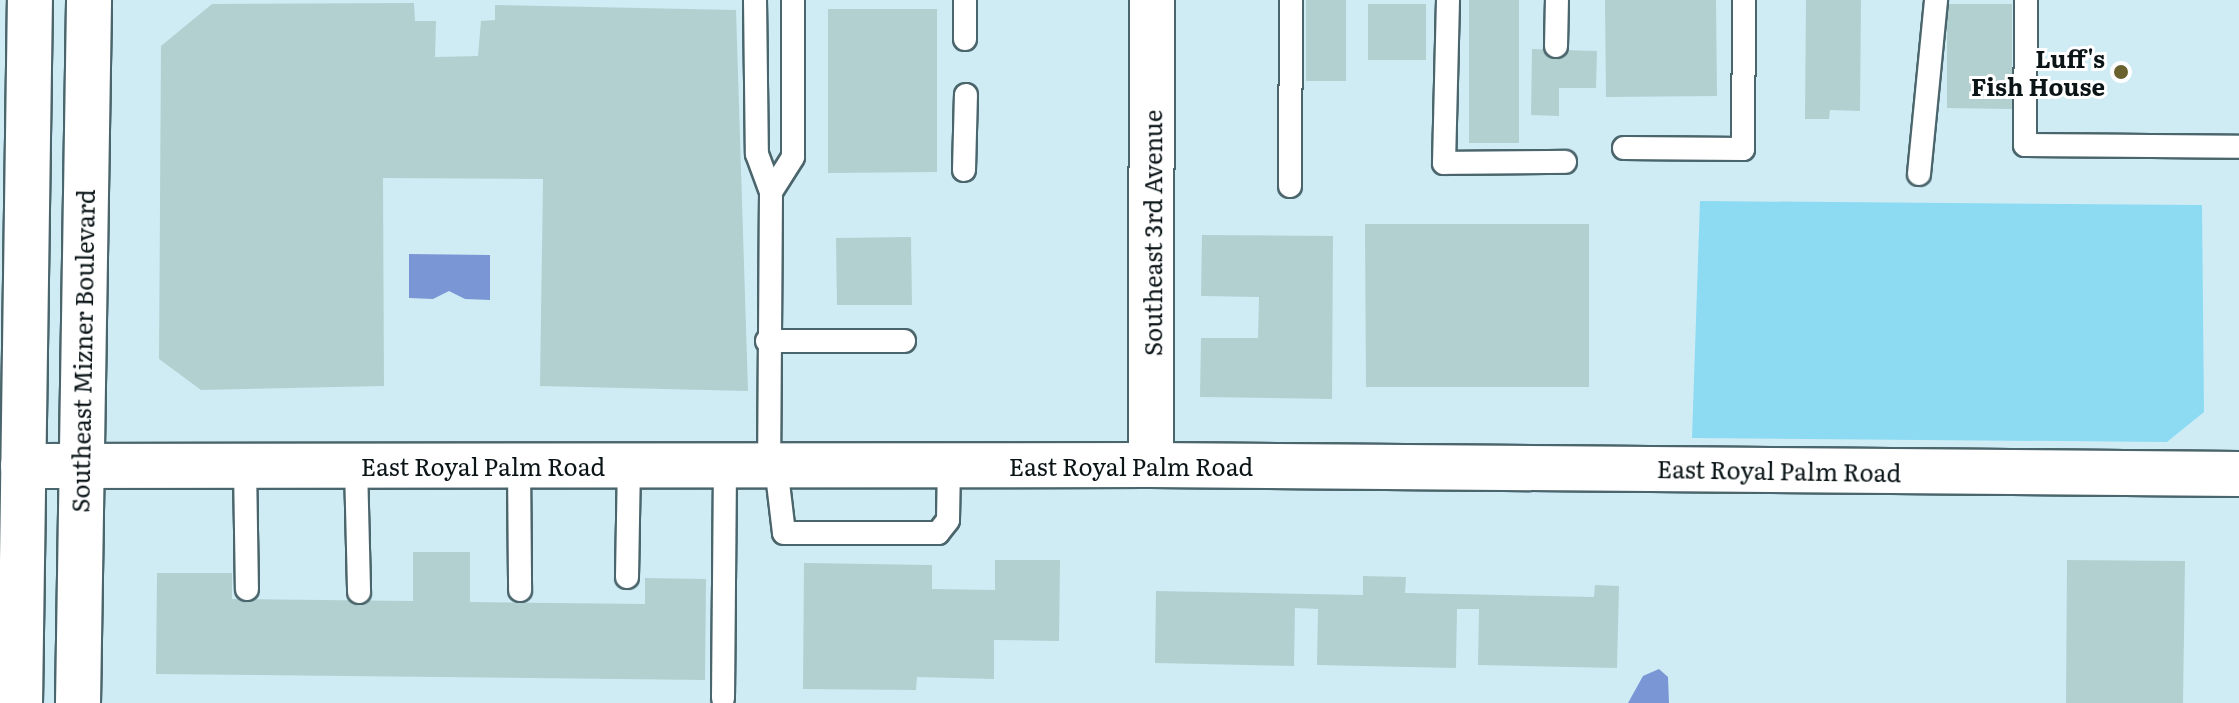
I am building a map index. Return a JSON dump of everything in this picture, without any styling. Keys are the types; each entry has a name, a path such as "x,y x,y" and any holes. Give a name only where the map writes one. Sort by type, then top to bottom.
{"street":[{"path":"20,703 23,466 13,289 30,0"},
{"name":"Southeast Mizner Boulevard","path":"78,703 89,0"},
{"name":"Southeast 3rd Avenue","path":"1151,465 1152,0"},
{"name":"East Royal Palm Road","path":"23,466 1151,465 2239,474"}],"lane":[{"path":"755,0 757,154 771,192 767,341 773,466 784,533 938,533 948,520 949,465"},
{"path":"771,192 793,157 793,0"},
{"path":"965,0 965,39"},
{"path":"1290,186 1291,0"},
{"path":"1448,0 1444,163 1565,162"},
{"path":"1556,46 1557,0"},
{"path":"1624,148 1743,149 1744,0"},
{"path":"1919,174 1936,0"},
{"path":"2026,0 2025,145 2239,147"},
{"path":"964,170 966,95"},
{"path":"767,341 904,341"},
{"path":"519,465 520,590"},
{"path":"723,698 725,465"},
{"path":"245,466 247,589"},
{"path":"356,466 359,592"},
{"path":"627,577 629,466"}],"shaded area":[{"path":"1700,201 2202,205 2204,412 2167,442 1692,438"},
{"path":"409,254 490,255 490,300 465,299 449,291 433,299 409,298"},
{"path":"1659,669 1668,677 1669,703 1628,703 1643,676"}],"building":[{"path":"1306,0 1346,0 1346,81 1306,81"},
{"path":"1469,0 1519,0 1519,143 1469,143"},
{"path":"1605,0 1716,0 1717,96 1606,97"},
{"path":"1806,0 1861,0 1860,111 1830,110 1829,119 1805,119"},
{"path":"414,3 415,21 436,21 435,57 478,56 481,21 495,20 495,5 736,10 748,391 540,386 543,179 383,178 384,386 201,390 159,359 161,46 212,4"},
{"path":"1368,4 1426,4 1426,60 1368,60"},
{"path":"1947,4 2012,4 2012,109 1947,108"},
{"path":"828,9 937,9 937,172 828,173"},
{"path":"1532,49 1597,51 1596,88 1559,88 1559,116 1531,115"},
{"path":"1365,224 1589,224 1589,387 1366,387"},
{"path":"1202,235 1333,236 1332,399 1200,397 1201,338 1258,338 1259,297 1201,296"},
{"path":"911,237 912,305 837,305 836,238"},
{"path":"413,552 470,552 470,602 645,604 645,578 706,579 705,680 156,674 157,573 232,573 232,599 413,601"},
{"path":"995,560 1060,560 1059,641 994,640 994,679 917,677 916,690 803,689 804,563 932,565 932,589 995,590"},
{"path":"2067,560 2185,561 2183,703 2066,703"},
{"path":"1363,576 1406,577 1405,593 1594,597 1595,585 1619,586 1617,668 1478,665 1479,609 1457,609 1456,668 1317,665 1318,609 1295,608 1294,666 1155,663 1156,591 1363,595"}],"place":[{"name":"Luff's Fish House","path":"2121,72"}]}
